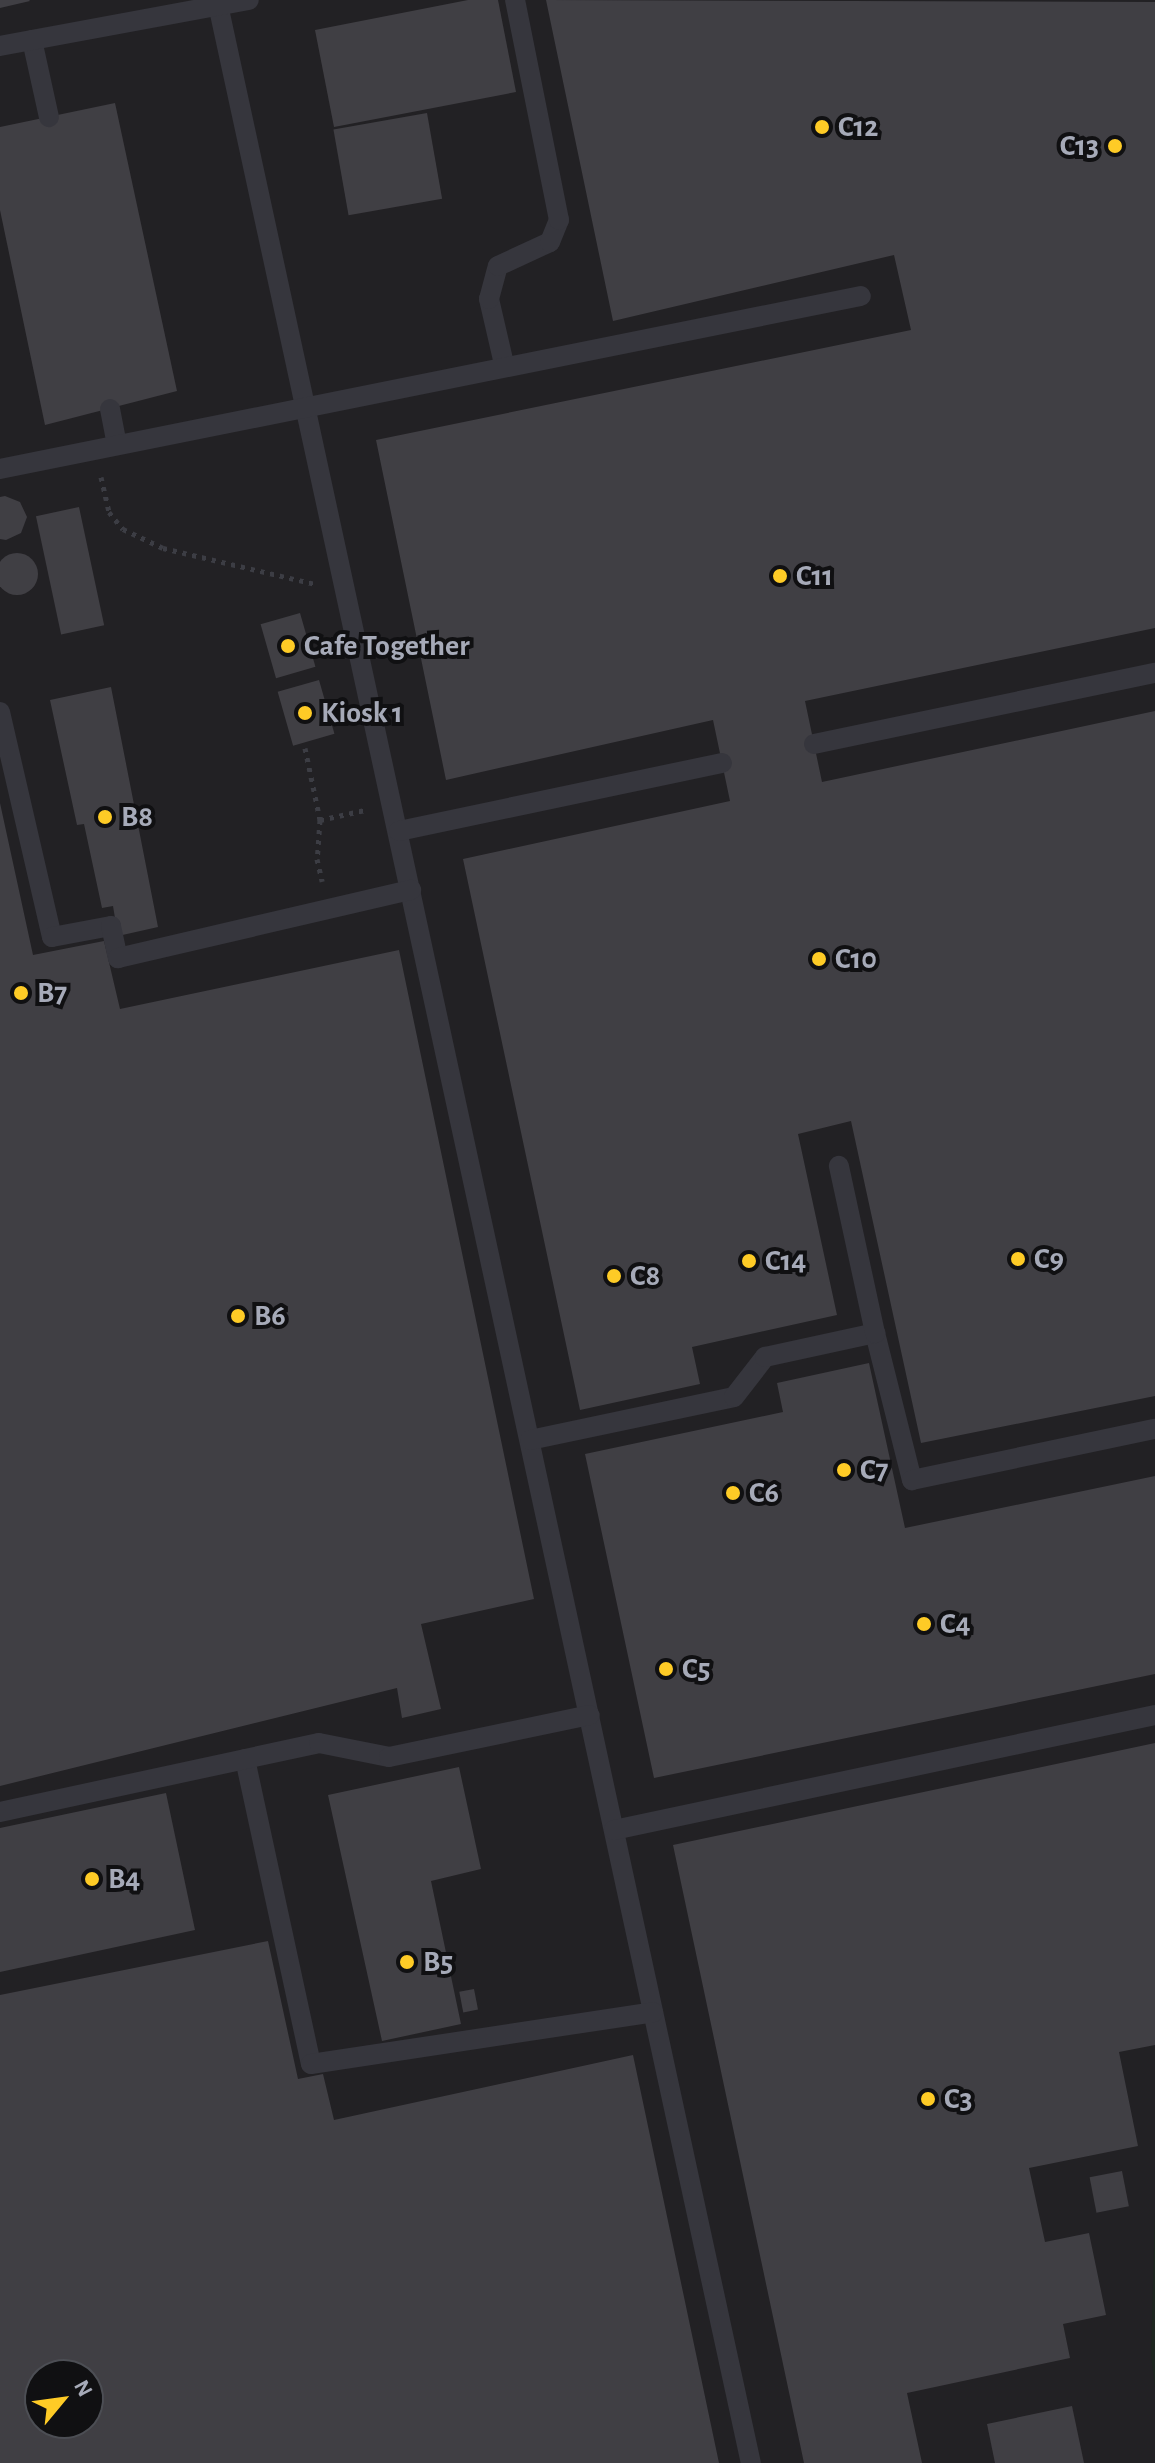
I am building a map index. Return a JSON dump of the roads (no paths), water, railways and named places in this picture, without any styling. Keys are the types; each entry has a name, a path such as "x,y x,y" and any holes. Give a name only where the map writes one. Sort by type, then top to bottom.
{"lane":[{"path":"0,46 218,3 249,0"},
{"path":"504,364 489,299 498,266 550,242 559,220 515,0"},
{"path":"218,3 751,2463"},
{"path":"32,40 49,117"},
{"path":"0,469 504,364 861,296"},
{"path":"110,409 117,444"},
{"path":"814,744 1155,673"},
{"path":"0,712 52,937 111,926 118,958 411,890"},
{"path":"399,831 722,763"},
{"path":"839,1166 875,1333 912,1480 1155,1429"},
{"path":"530,1440 734,1397 765,1357 875,1333"},
{"path":"0,1812 319,1743 389,1757 590,1715"},
{"path":"614,1830 1155,1715"},
{"path":"245,1759 311,2064 653,2012"}],"place":[{"name":"C12","path":"822,127"},
{"name":"C13","path":"1115,146"},
{"name":"C11","path":"780,576"},
{"name":"Cafe Together","path":"288,646"},
{"name":"Kiosk 1","path":"305,713"},
{"name":"B8","path":"105,817"},
{"name":"C10","path":"819,959"},
{"name":"B7","path":"21,993"},
{"name":"C9","path":"1018,1259"},
{"name":"C14","path":"749,1261"},
{"name":"C8","path":"614,1276"},
{"name":"B6","path":"238,1316"},
{"name":"C7","path":"844,1470"},
{"name":"C6","path":"733,1493"},
{"name":"C4","path":"924,1624"},
{"name":"C5","path":"666,1669"},
{"name":"B4","path":"92,1879"},
{"name":"B5","path":"407,1962"},
{"name":"C3","path":"928,2099"}]}
